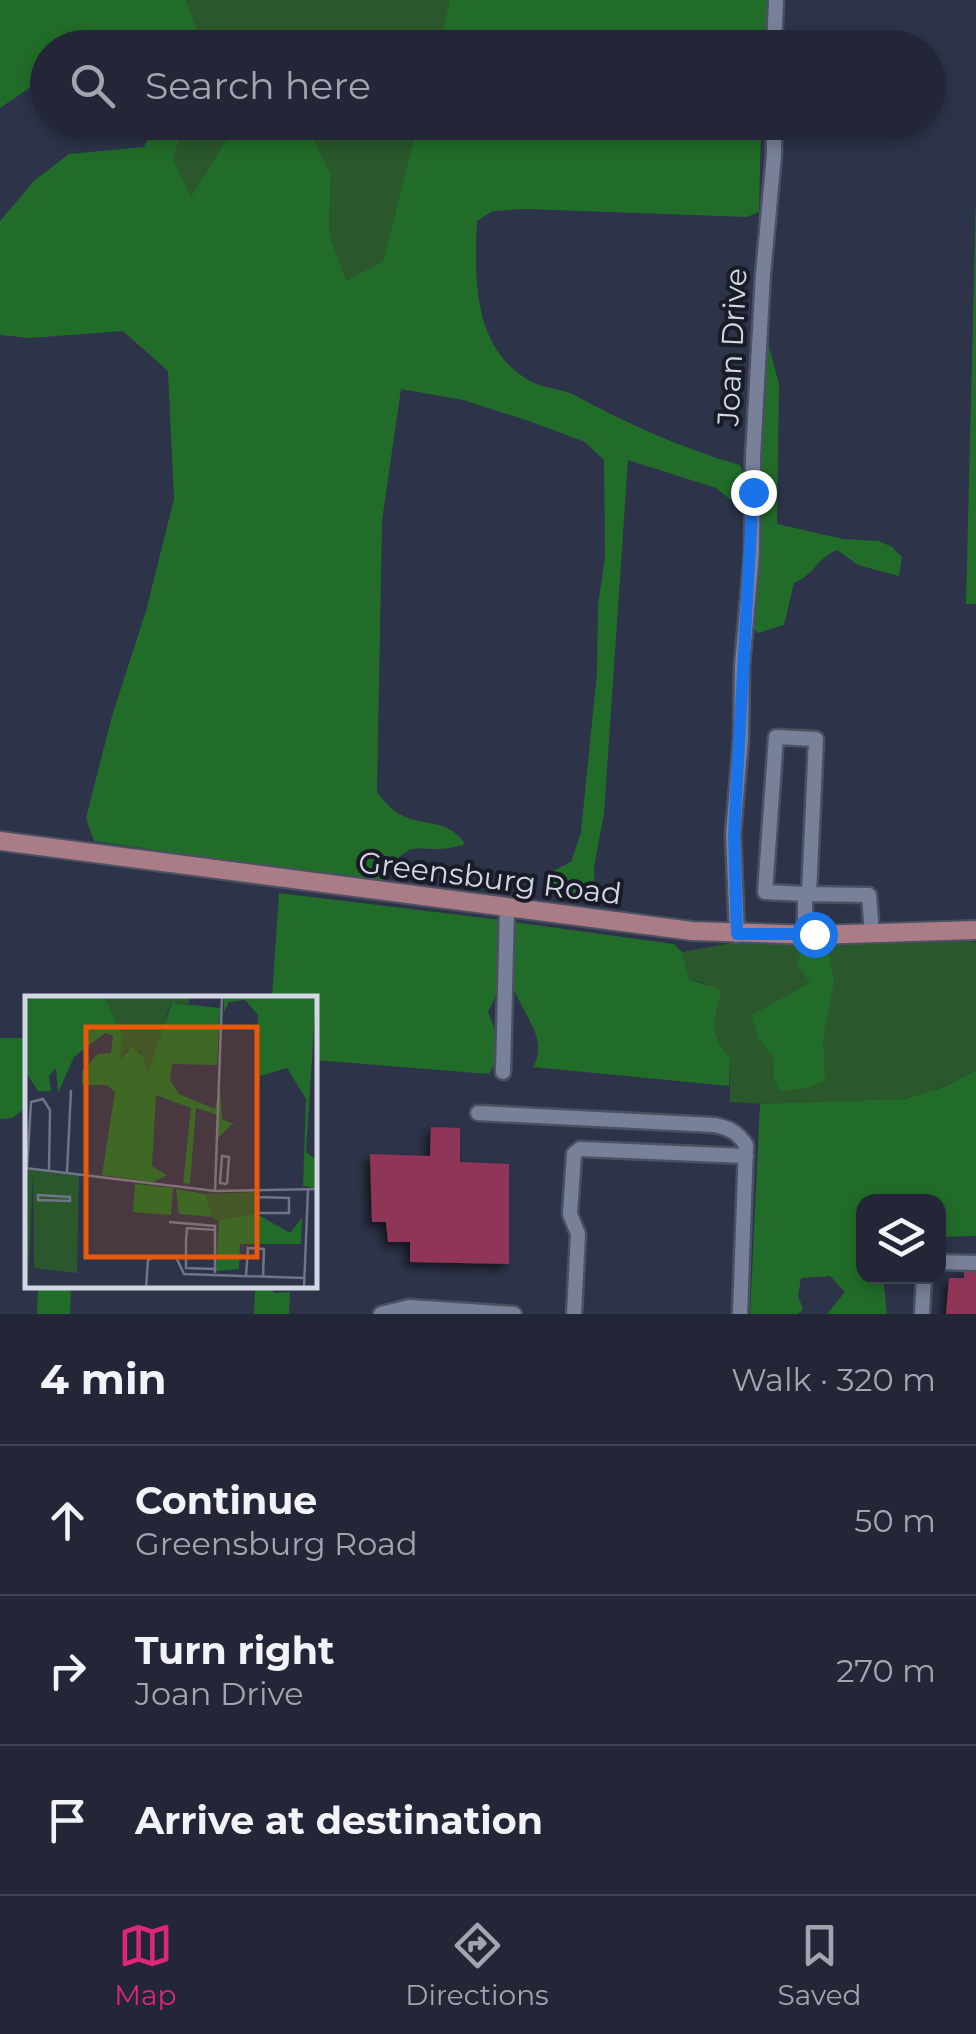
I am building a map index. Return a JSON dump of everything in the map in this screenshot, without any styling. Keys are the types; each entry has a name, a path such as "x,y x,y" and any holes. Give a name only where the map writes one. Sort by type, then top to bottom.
{"main road":[{"name":"Greensburg Road","path":"0,842 737,934 976,930"}],"lane":[{"path":"775,30 776,0"},
{"name":"Joan Drive","path":"737,934 734,821 774,140"},
{"path":"804,934 807,894 816,739 776,738 764,892 807,894 869,894 872,933"},
{"path":"503,1072 508,908"},
{"path":"478,1113 714,1125 738,1134 746,1144 740,1314"},
{"path":"574,1314 578,1234 570,1214 574,1154 580,1149 746,1156"},
{"path":"946,1262 976,1263"},
{"path":"922,1314 924,1284"},
{"path":"381,1314 424,1307 514,1314"}],"green space":[{"path":"0,0 186,0 197,30 30,30 30,88 0,108"},
{"path":"186,0 450,0 442,30 197,30"},
{"path":"450,0 772,0 769,30 442,30"},
{"path":"147,140 179,140 173,159 191,197 226,140 314,140 331,174 329,233 346,281 383,261 414,140 761,140 759,212 747,217 526,209 493,211 477,221 477,288 481,310 496,349 510,366 534,383 572,394 657,436 740,465 748,485 748,500 732,501 716,488 628,460 604,814 594,867 595,893 586,903 557,891 545,875 571,862 581,832 605,558 604,460 585,442 526,420 463,400 401,389 382,521 377,793 398,813 451,830 465,844 409,850 392,866 382,883 94,841 86,818 174,499 168,371 123,331 30,338 0,335 0,221 35,180 69,154 144,147"},
{"path":"179,140 227,140 191,198 173,159"},
{"path":"314,140 414,140 383,261 346,282 329,233 331,174"},
{"path":"976,196 976,604 966,604"},
{"path":"768,343 779,384 777,524 843,539 879,541 902,557 899,576 858,565 837,550 794,583 784,625 758,633 748,624 753,456"},
{"path":"279,893 501,920 496,995 488,1012 497,1052 489,1074 318,1060 318,996 272,996"},
{"path":"513,922 674,944 682,952 689,979 721,990 715,1033 730,1057 729,1086 533,1067 537,1057 536,1036 512,979"},
{"path":"963,938 976,943 976,1070 903,1099 817,1105 730,1102 730,1057 717,1040 714,1028 718,1007 705,983 689,979 682,952 731,943"},
{"path":"802,949 828,952 834,981 823,1040 825,1081 780,1091 774,1080 773,1056 759,1039 752,1015 810,983 797,964"},
{"path":"0,1038 25,1038 23,1110 12,1118 0,1119"},
{"path":"976,1070 976,1236 946,1237 946,1194 856,1194 856,1284 884,1284 887,1314 827,1314 845,1292 830,1276 801,1278 798,1296 803,1309 798,1314 750,1314 760,1104 905,1099 944,1087"},
{"path":"38,1289 71,1289 70,1314 37,1314"},
{"path":"255,1289 290,1292 289,1314 254,1314"}],"building":[{"path":"431,1127 460,1128 460,1162 509,1164 509,1264 410,1262 410,1242 388,1242 386,1222 372,1222 370,1154 430,1156"},
{"path":"964,1270 976,1271 976,1314 946,1314 949,1278 964,1278"}],"route":[{"path":"753,492 734,834 737,934 814,934"}]}
